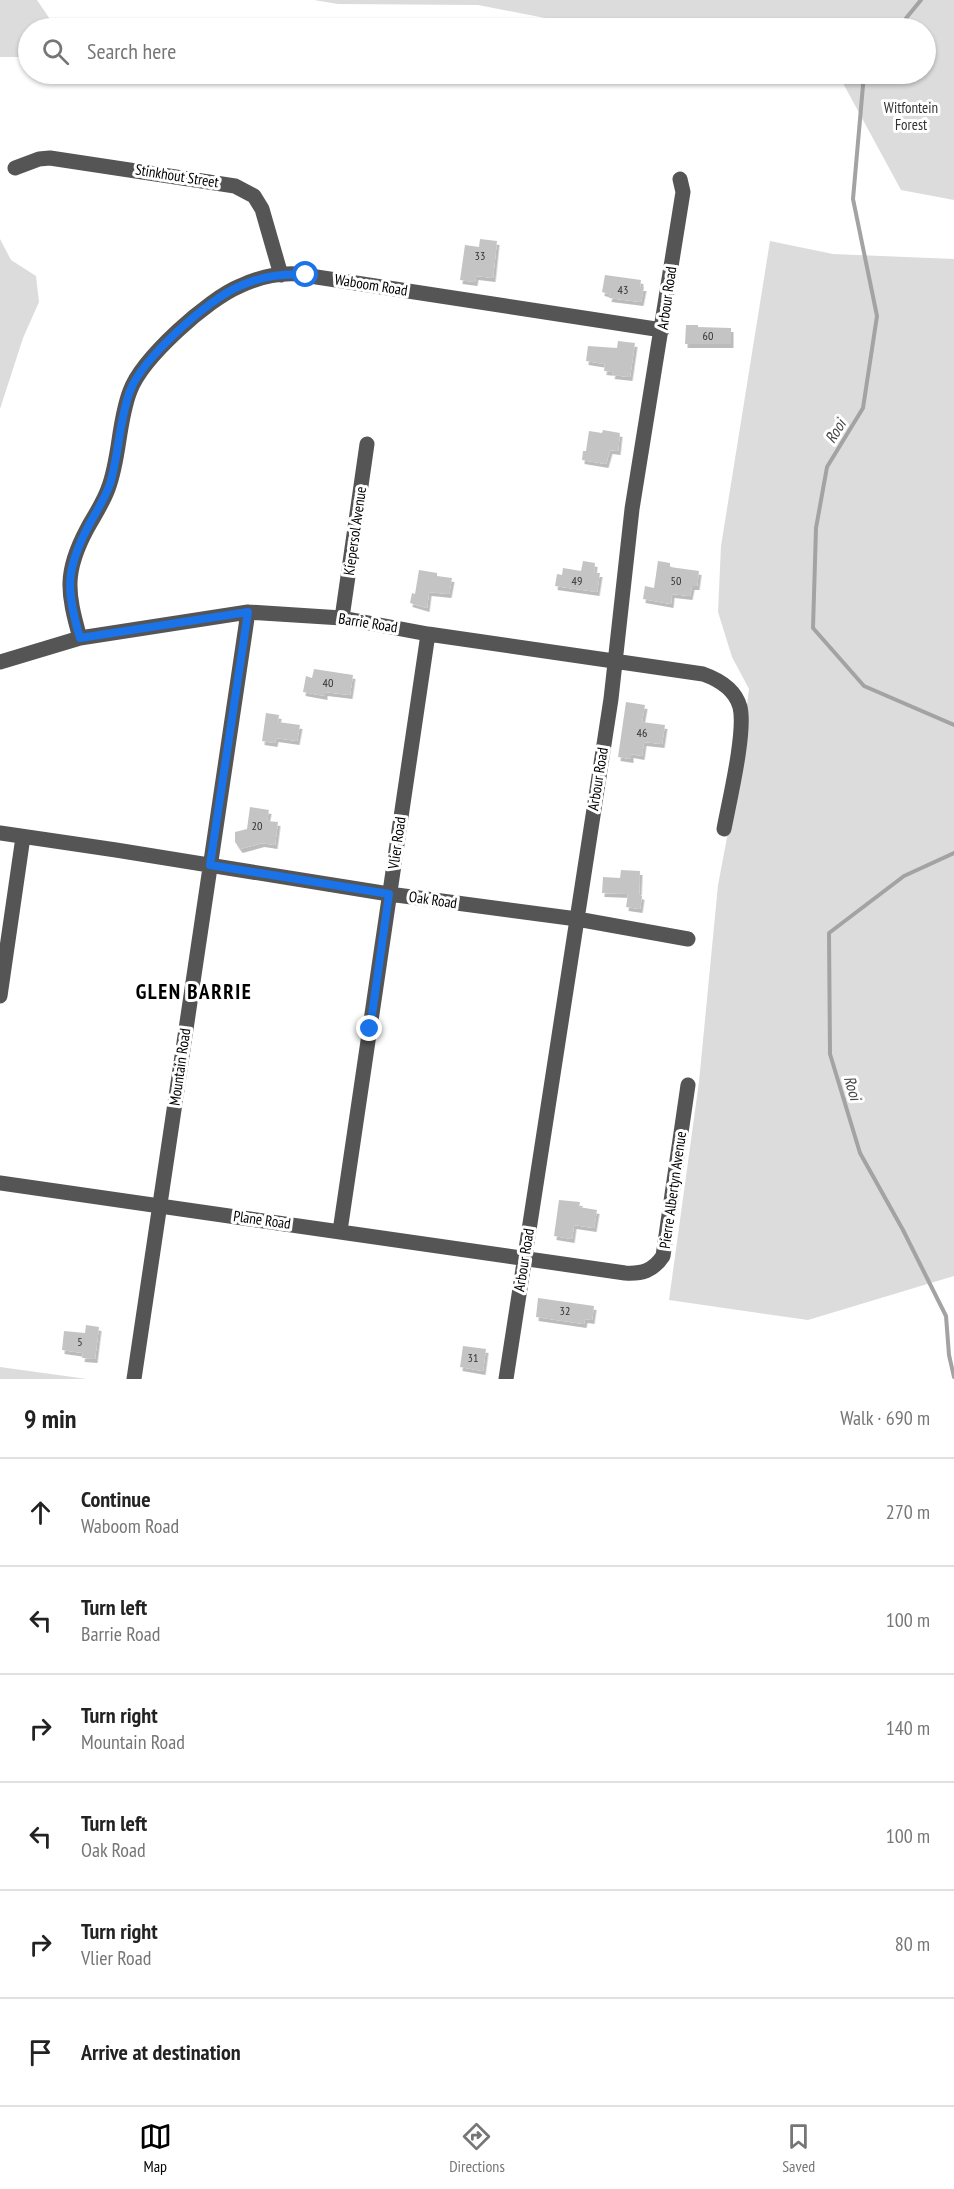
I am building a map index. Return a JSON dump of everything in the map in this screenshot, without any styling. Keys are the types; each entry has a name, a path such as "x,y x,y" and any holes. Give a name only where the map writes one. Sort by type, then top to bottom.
{"street":[{"name":"Stinkhout Street","path":"15,168 39,159 50,158 235,186 254,196 262,209 281,274"},
{"name":"Arbour Road","path":"506,1379 611,699 632,509 683,192 680,179"},
{"name":"Waboom Road","path":"80,638 69,592 71,570 77,548 107,491 128,398 139,372 169,340 221,295 240,285 281,274 306,275 662,330"},
{"name":"Kiepersol Avenue","path":"342,618 368,444"},
{"name":"Barrie Road","path":"0,662 80,638 248,612 342,618 428,634 703,674 723,683 733,693 740,708 741,728 724,829"},
{"name":"Mountain Road","path":"134,1379 248,612"},
{"name":"Vlier Road","path":"340,1231 428,634"},
{"name":"Oak Road","path":"0,833 389,894 577,919 688,939"},
{"path":"0,996 23,837"},
{"name":"Pierre Albertyn Avenue","path":"524,1259 633,1274 651,1270 657,1265 663,1256 667,1240 688,1085"},
{"name":"Plane Road","path":"0,1183 524,1259"}],"green space":[{"path":"0,0 37,0 49,18 18,18 18,57 0,57"},
{"name":"Witfontein Forest","path":"314,0 954,0 954,200 901,190 843,84 936,84 936,18 545,18 478,5 338,4"},
{"path":"0,239 11,260 36,276 39,302 23,338 0,409"},
{"path":"770,241 833,254 954,259 954,1276 808,1320 669,1300 699,1082 718,885 737,785 749,689 732,657 718,612 721,546"},
{"path":"0,1367 87,1379 0,1379"}],"building":[{"path":"480,239 497,241 493,278 476,276 475,282 460,280 465,245 479,247"},
{"path":"605,275 641,280 640,287 644,287 641,302 609,298 610,294 602,292"},
{"path":"686,325 731,328 731,344 685,344"},
{"path":"618,341 635,343 630,377 612,375 613,372 604,371 605,364 586,361 588,346 617,348"},
{"path":"603,430 620,433 618,451 610,450 606,464 582,460 589,431 602,433"},
{"path":"583,561 595,563 594,573 600,573 597,592 555,586 557,574 562,575 563,568 581,571"},
{"path":"658,561 670,563 670,567 699,571 697,586 692,586 690,596 672,594 671,604 643,599 645,586 654,588"},
{"path":"419,570 452,578 449,594 429,592 427,608 410,603 412,593 415,594"},
{"path":"314,669 353,675 350,695 325,692 325,696 303,692 306,676 312,678"},
{"path":"626,702 645,705 642,722 665,725 662,744 644,742 642,756 631,754 631,759 618,757"},
{"path":"266,713 279,715 278,722 300,725 297,741 276,738 275,743 262,741"},
{"path":"250,807 269,810 267,821 278,822 275,845 262,843 240,849 235,842 235,832 247,829"},
{"path":"621,870 640,871 639,895 642,896 640,909 626,907 628,894 602,893 603,877 620,878"},
{"path":"559,1200 580,1202 579,1207 597,1210 594,1228 574,1225 572,1239 554,1236"},
{"path":"538,1298 594,1306 592,1320 585,1319 584,1324 536,1317"},
{"path":"86,1325 99,1327 95,1359 82,1358 83,1353 62,1350 64,1331 85,1333"},
{"path":"463,1346 486,1349 483,1371 460,1367"}],"waterway":[{"name":"Rooi","path":"906,18 921,0"},
{"name":"Rooi","path":"863,84 853,199 877,316 863,408 827,467 816,528 813,628 864,686 954,725"},
{"name":"Rooi","path":"954,853 904,876 829,933 830,1054 860,1153 903,1230 946,1316 949,1355 954,1377"}],"district":[{"name":"GLEN BARRIE","path":"194,992"}],"route":[{"path":"306,275 281,274 240,285 221,295 169,340 139,372 130,390 123,416 110,483 77,548 69,592 80,638 248,612 210,865 389,894 370,1029"}]}
